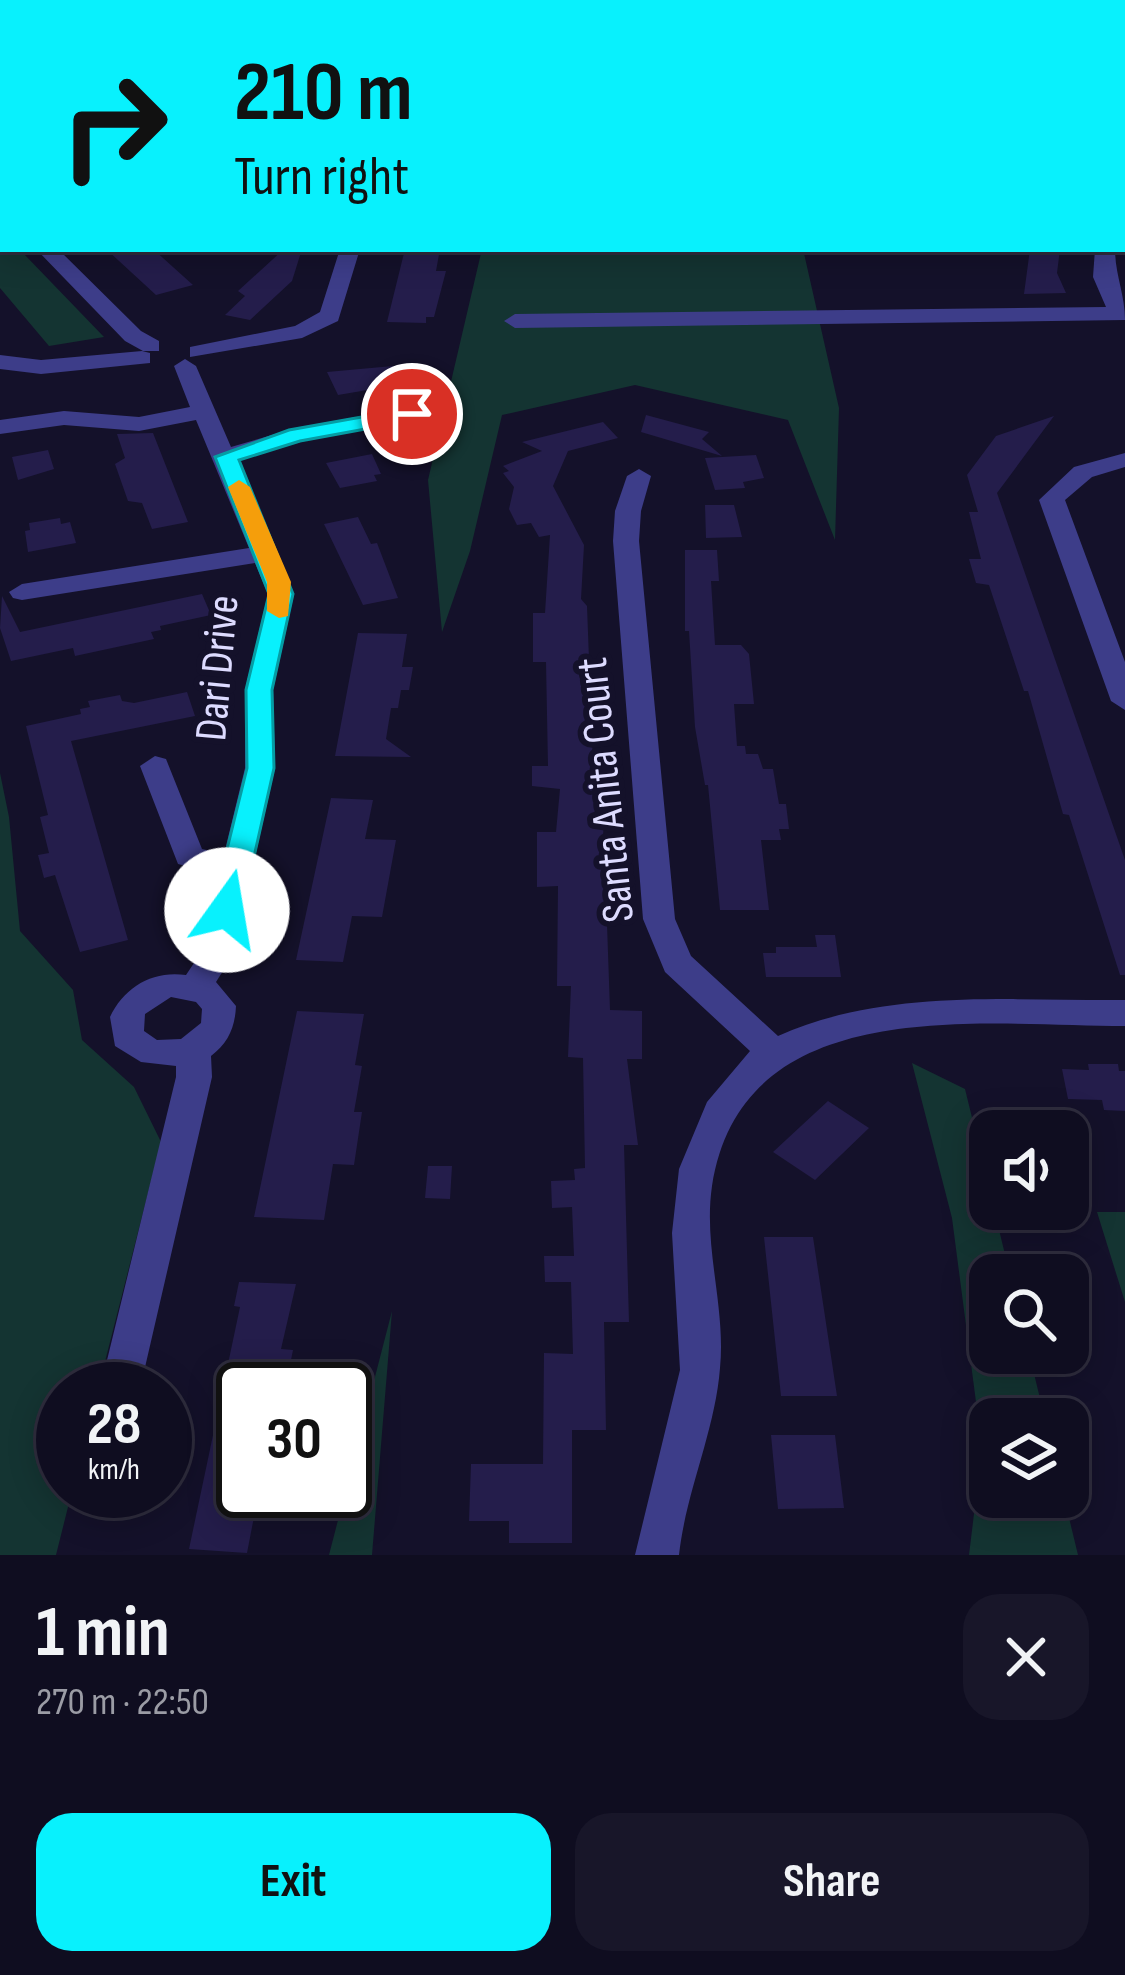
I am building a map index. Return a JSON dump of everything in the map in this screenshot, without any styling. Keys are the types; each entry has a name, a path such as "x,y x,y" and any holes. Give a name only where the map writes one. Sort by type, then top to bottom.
{"street":[{"path":"49,252 133,336 157,368 302,331 330,316 349,252"},
{"path":"515,321 1123,313 1103,277 1106,252"},
{"path":"0,362 40,367 147,352"},
{"name":"Dari Drive","path":"192,359 207,411 281,594 259,690 260,768 214,963 196,987"},
{"path":"0,427 64,418 139,424 207,411"},
{"path":"226,457 296,435 412,414"},
{"path":"1125,460 1084,469 1063,483 1052,500 1125,701"},
{"name":"Santa Anita Court","path":"638,476 626,541 659,919 677,964 773,1052"},
{"path":"22,592 267,554"},
{"path":"155,766 189,856 206,864 238,865"},
{"path":"171,985 196,987 214,998 220,1016 213,1034 193,1049 154,1054 134,1044 124,1028 130,1008 147,993 171,985"},
{"path":"657,1555 660,1517 700,1374 704,1318 694,1254 692,1195 700,1152 722,1105 773,1052 840,1028 897,1019 1125,1013"},
{"path":"126,1362 194,1076 193,1049"}],"green space":[{"path":"0,252 24,254 104,337 49,346 0,288"},
{"path":"481,252 804,252 839,408 835,540 788,420 635,385 502,415 470,551 442,632 428,480"},
{"path":"0,773 20,931 73,990 82,1040 134,1087 161,1142 105,1362 36,1362 36,1518 65,1518 56,1555 0,1555"},
{"path":"912,1063 965,1089 970,1110 969,1230 999,1230 1005,1254 969,1254 969,1348 952,1218"},
{"path":"1097,1212 1125,1212 1125,1302"},
{"path":"392,1311 372,1555 329,1555 339,1518 372,1518 372,1388"},
{"path":"972,1374 1034,1374 1040,1398 975,1398"},
{"path":"973,1518 1069,1518 1078,1555 969,1555"}],"building":[{"path":"109,252 156,252 193,285 156,295"},
{"path":"281,252 301,252 292,281 250,320 225,315 245,296 238,291"},
{"path":"404,252 439,252 436,271 446,271 434,317 426,317 426,323 387,322"},
{"path":"1030,252 1060,252 1057,273 1066,293 1024,294"},
{"path":"393,366 403,384 338,395 327,372"},
{"path":"646,415 709,432 702,439 722,456 641,432"},
{"path":"1054,416 997,493 1125,860 1125,975 1120,975 1069,815 1063,814 1028,691 1024,691 989,585 976,583 969,559 981,559 969,512 978,512 967,475 996,436"},
{"path":"603,422 618,438 568,451 553,486 584,545 581,599 587,606 595,820 604,820 601,867 605,867 610,1010 642,1011 642,1059 627,1059 638,1145 624,1145 629,1322 604,1322 606,1430 572,1430 572,1543 509,1543 509,1521 469,1521 471,1464 543,1464 544,1353 573,1354 571,1282 545,1282 544,1256 574,1256 572,1207 552,1208 551,1181 575,1180 574,1169 585,1168 583,1058 568,1057 571,986 557,986 558,886 537,887 537,832 556,832 560,789 532,786 532,766 548,766 546,662 533,662 533,613 545,613 550,535 539,537 531,523 517,525 509,509 514,487 503,466 542,451 522,442"},
{"path":"153,433 188,522 152,529 142,503 128,501 115,464 125,458 117,434"},
{"path":"48,450 54,469 18,480 12,457"},
{"path":"372,454 381,474 374,475 377,481 340,488 326,463"},
{"path":"756,455 764,478 743,482 745,488 715,490 705,458"},
{"path":"705,505 734,505 742,537 706,538"},
{"path":"358,517 371,544 377,543 398,598 363,605 324,524"},
{"path":"60,518 61,524 70,522 76,543 28,552 25,531 30,530 29,523"},
{"path":"685,550 717,550 719,581 711,581 715,645 741,645 749,654 754,704 734,704 737,746 745,746 746,754 758,754 763,769 773,769 779,804 786,804 789,829 779,829 781,840 761,840 769,910 720,910 708,785 695,727 689,631 685,631"},
{"path":"202,594 211,615 160,626 161,630 151,632 154,639 75,656 73,648 11,661 0,628 2,596 20,632"},
{"path":"358,633 407,634 402,667 413,667 409,690 401,690 398,708 391,708 386,739 411,757 335,756"},
{"path":"187,692 195,716 71,741 128,940 80,952 55,875 44,878 38,855 49,853 40,817 48,815 26,726 81,714 80,709 90,707 88,701 120,695 122,701 134,703"},
{"path":"331,798 373,800 365,839 396,840 382,917 352,916 343,962 296,960"},
{"path":"815,935 835,935 841,977 766,977 763,953 776,953 776,947 817,947"},
{"path":"297,1011 364,1014 355,1065 362,1066 354,1112 362,1112 354,1165 333,1164 324,1220 254,1217"},
{"path":"1088,1064 1118,1064 1119,1071 1125,1071 1125,1111 1104,1110 1102,1100 1068,1099 1062,1069 1089,1070"},
{"path":"828,1101 869,1128 815,1180 773,1152"},
{"path":"428,1166 452,1166 450,1199 425,1198"},
{"path":"764,1237 813,1237 837,1396 781,1396"},
{"path":"239,1282 296,1284 281,1349 293,1350 291,1360 307,1362 228,1362 240,1307 234,1306"},
{"path":"216,1421 216,1518 254,1518 247,1553 189,1549"},
{"path":"771,1435 835,1435 844,1508 778,1509"}],"slow traffic":[{"path":"239,487 279,582 279,611"}],"route":[{"path":"227,910 260,768 259,690 281,594 226,457 296,435 412,414"}]}
